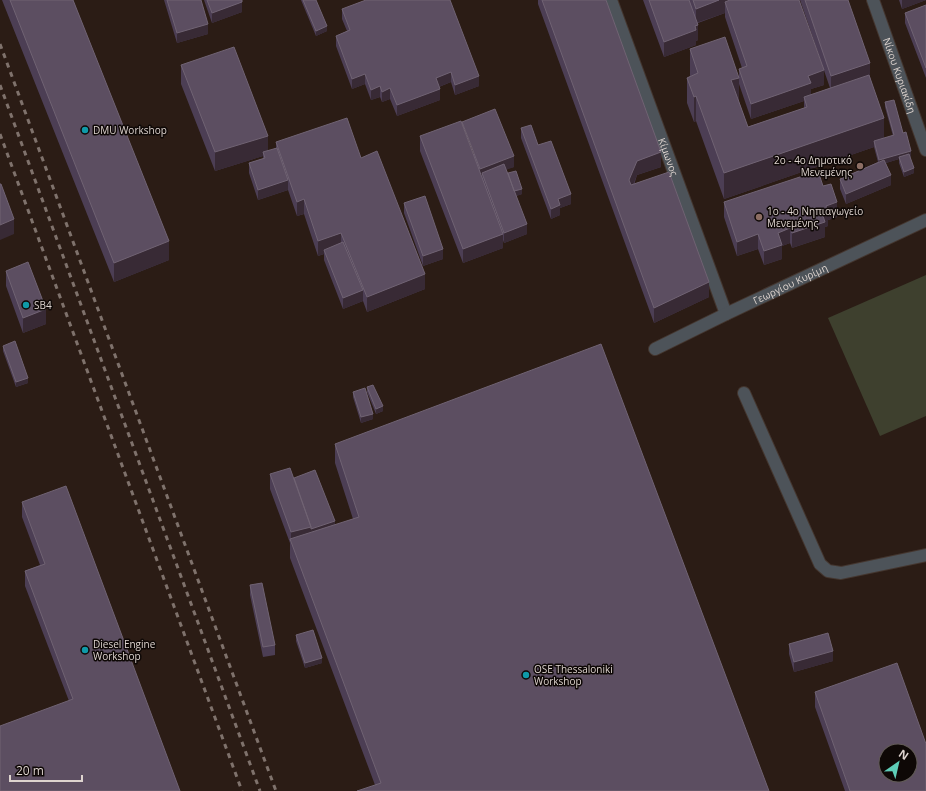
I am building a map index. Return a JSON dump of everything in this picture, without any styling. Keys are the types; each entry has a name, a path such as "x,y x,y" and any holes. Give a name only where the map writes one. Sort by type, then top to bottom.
{"street":[{"name":"Κίμωνος","path":"611,0 726,314"},
{"name":"Νίκου Κυριακίδη","path":"873,0 926,150"},
{"name":"Γεωργίου Κυρίμη","path":"654,349 926,220"},
{"path":"744,393 820,564 828,571 841,573 926,555"}],"green space":[{"path":"926,275 926,416 880,436 828,318"}],"building":[{"name":"DMU Workshop","path":"10,0 73,0 169,241 114,263"},
{"path":"167,0 201,0 208,24 177,33"},
{"path":"207,0 242,0 242,2 212,13"},
{"path":"303,0 316,0 327,26 316,31"},
{"path":"366,0 450,0 479,76 455,85 451,72 436,78 440,89 397,105 390,88 382,92 380,86 371,90 365,74 352,79 336,36 350,30 342,9"},
{"path":"542,0 606,0 661,152 637,161 629,180 631,185 669,172 709,282 654,308"},
{"path":"649,0 689,0 698,25 695,26 696,30 664,42"},
{"path":"693,0 719,0 696,9"},
{"path":"730,0 799,0 824,70 808,76 811,83 751,104 739,69 747,66 725,2"},
{"path":"805,0 848,0 870,63 831,76"},
{"path":"926,5 926,68 905,13"},
{"path":"725,37 739,78 731,80 748,127 807,107 804,97 869,75 884,118 724,173 696,96 694,97 687,78 698,73 690,49"},
{"path":"234,47 268,136 215,152 181,65"},
{"path":"894,100 903,133 906,132 911,151 879,160 874,141 894,135 885,102"},
{"path":"495,109 514,156 480,169 462,122"},
{"path":"347,118 361,158 377,151 425,274 367,297 341,233 318,241 304,199 297,202 276,142"},
{"path":"461,121 503,234 463,249 420,136"},
{"path":"531,125 538,145 551,141 571,194 558,199 560,205 551,209 521,128"},
{"path":"277,148 288,180 258,190 249,163 265,158 263,152"},
{"path":"909,154 914,168 904,172 899,157"},
{"path":"884,160 891,175 846,194 840,179"},
{"path":"504,164 527,224 504,233 482,173"},
{"path":"516,171 522,189 514,191 508,173"},
{"path":"818,171 823,186 831,184 837,202 826,206 828,211 822,213 825,222 792,233 790,228 778,233 782,245 764,251 758,234 737,242 724,202"},
{"path":"0,184 14,219 0,225"},
{"path":"425,196 443,249 423,256 404,203"},
{"path":"343,242 363,290 343,298 324,250"},
{"path":"28,262 46,309 23,318 6,271"},
{"path":"15,341 28,378 16,382 3,346"},
{"name":"OSE Thessaloniki Workshop","path":"601,344 769,791 357,791 381,783 290,539 359,517 335,444"},
{"path":"373,385 383,406 376,409 367,387"},
{"path":"365,388 373,414 361,417 353,392"},
{"path":"290,468 311,527 291,532 270,474"},
{"path":"315,470 335,521 311,529 294,478"},
{"name":"Diesel Engine Workshop","path":"66,486 180,791 0,791 0,726 73,699 25,571 45,564 22,502"},
{"path":"262,583 275,645 263,647 250,585"},
{"path":"313,630 322,658 305,663 296,635"},
{"path":"828,633 833,651 794,662 789,644"},
{"path":"897,663 926,744 926,791 850,791 815,692"}],"railway":[{"path":"0,44 276,791"},
{"path":"0,85 260,791"},
{"path":"0,134 242,791"}],"place":[{"name":"DMU Workshop","path":"85,130"},
{"name":"2o - 4o Δημοτικό Μενεμένης","path":"860,166"},
{"name":"1o - 4o Νηπιαγωγείο Μενεμένης","path":"759,217"},
{"name":"SB4","path":"26,305"},
{"name":"Diesel Engine Workshop","path":"85,650"},
{"name":"OSE Thessaloniki Workshop","path":"526,675"}]}
